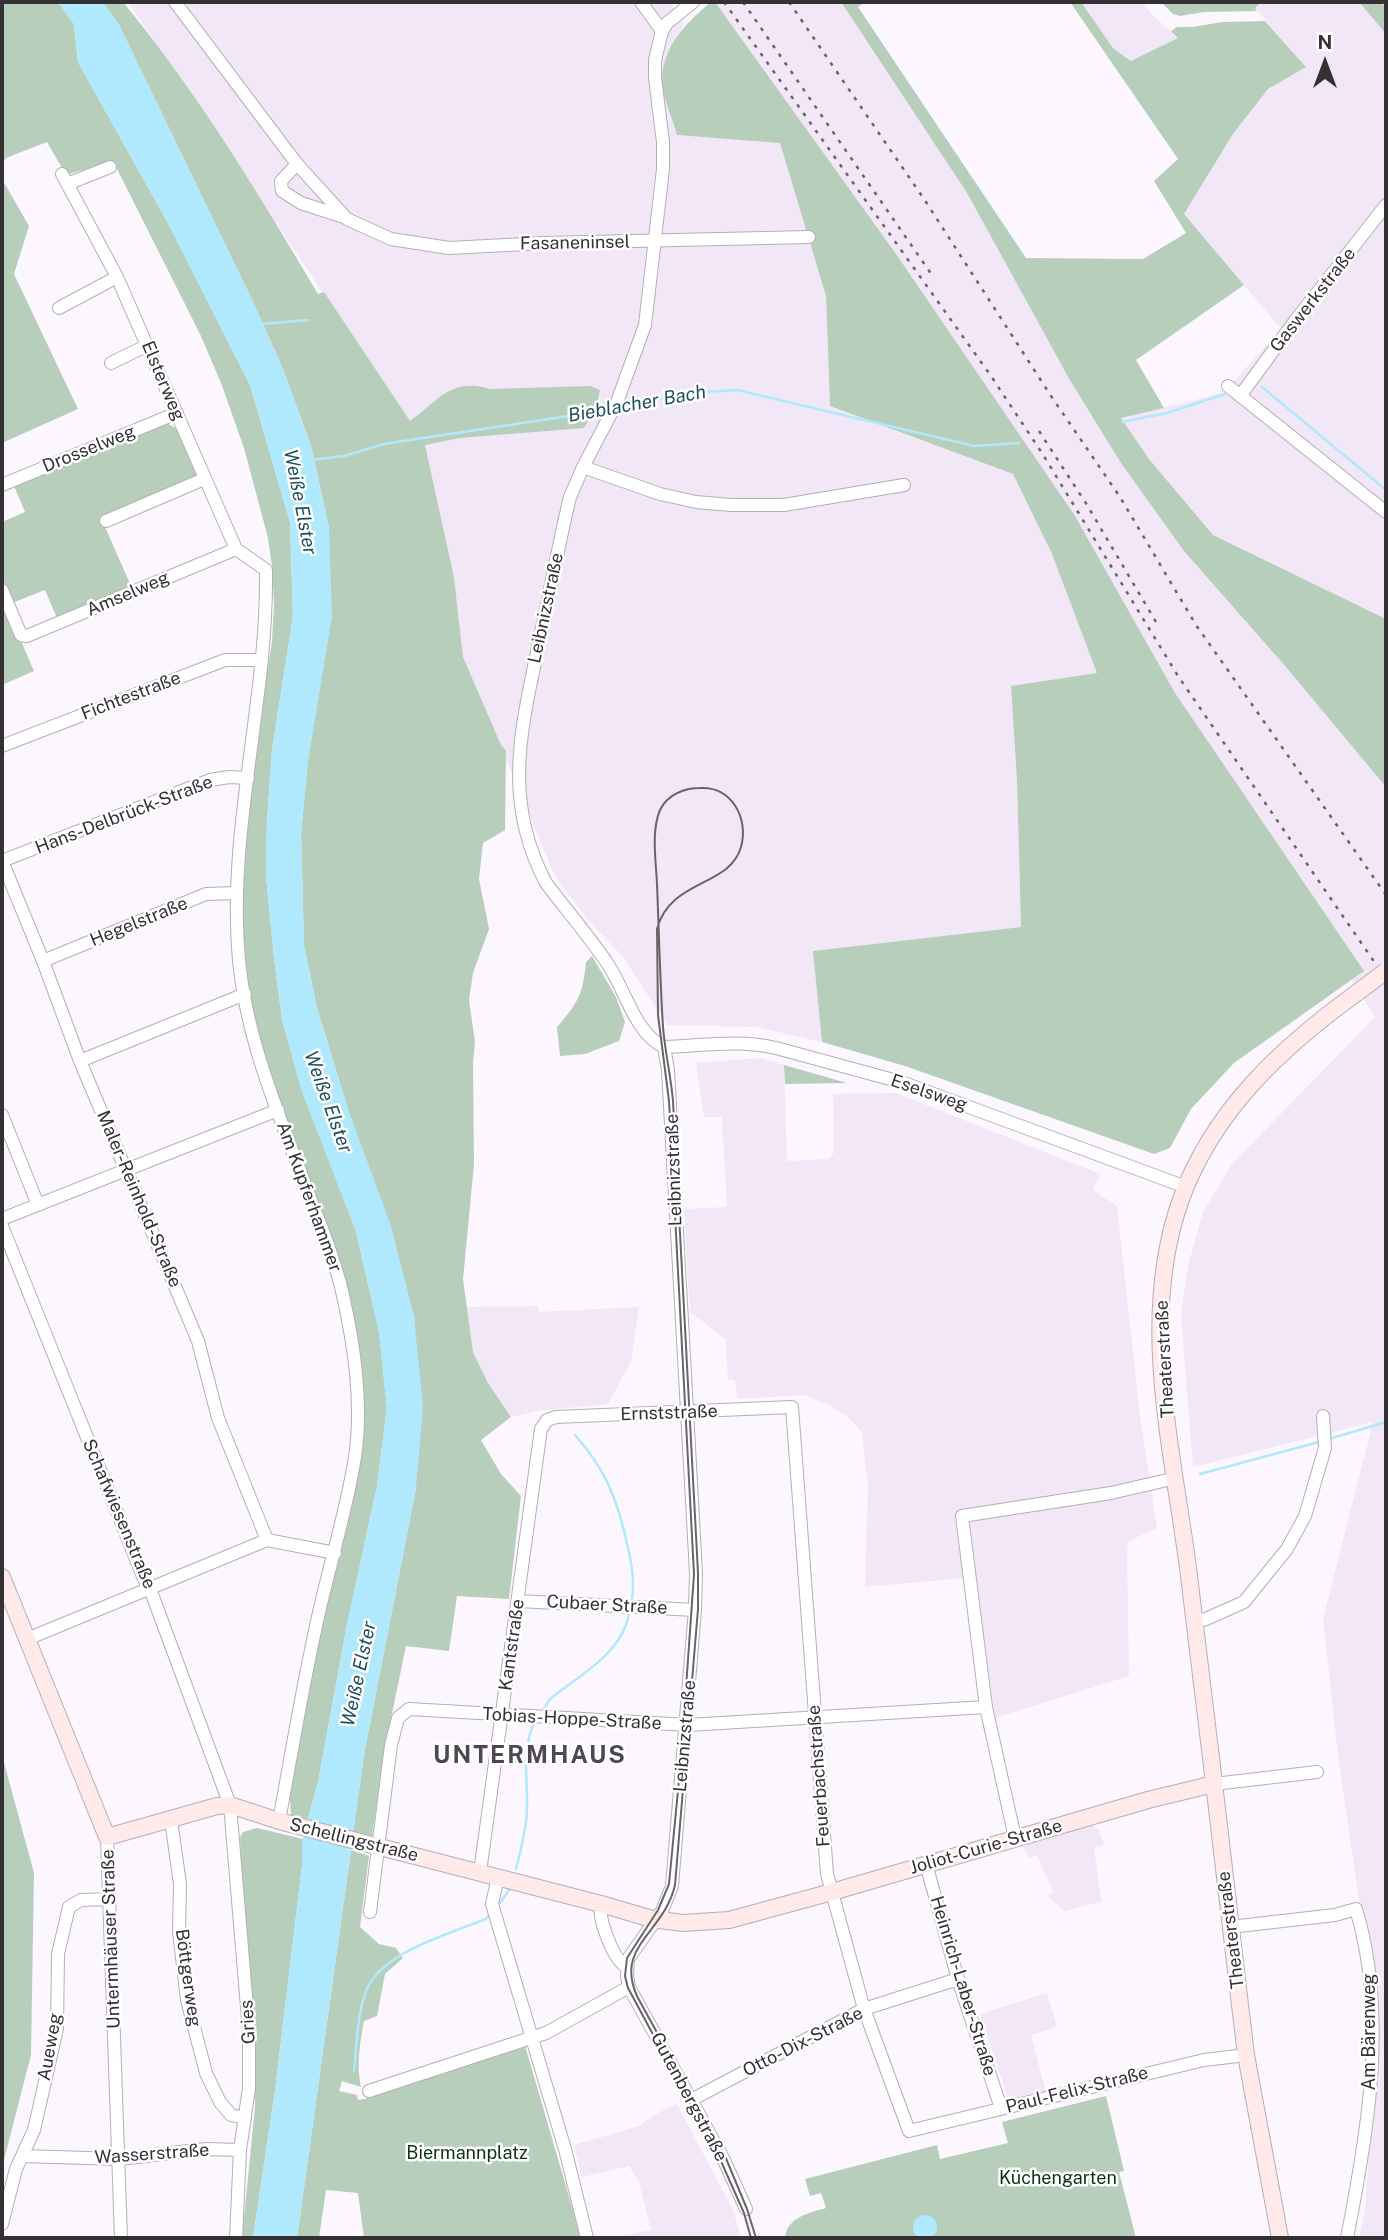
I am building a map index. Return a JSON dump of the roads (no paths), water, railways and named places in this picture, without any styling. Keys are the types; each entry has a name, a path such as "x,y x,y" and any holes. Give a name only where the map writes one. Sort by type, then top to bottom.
{"main road":[{"name":"Theaterstraße","path":"1280,2238 1246,2055 1230,1927 1195,1620 1164,1388 1162,1288 1173,1224 1186,1187 1213,1135 1234,1104 1255,1080 1317,1022 1386,971"},
{"name":"Untermhäuser Straße","path":"2,1577 107,1837"},
{"name":"Joliot-Curie-Straße","path":"601,1904 657,1920 698,1923 729,1920 1148,1800 1214,1784"},
{"name":"Schellingstraße","path":"230,1805 284,1823 601,1904"},
{"path":"107,1837 217,1806 230,1805"}],"street":[{"name":"Fasaneninsel","path":"175,2 297,164 347,219"},
{"path":"641,2 662,31 667,23 693,2"},
{"name":"Leibnizstraße","path":"627,1967 633,1952 657,1920 672,1886 695,1610 696,1573 671,1101 664,1047 641,1025 610,967 546,883 532,849 521,810 519,790 520,738 570,497 617,402 645,325 663,169 663,142 654,78 662,31"},
{"name":"Fasaneninsel","path":"297,164 281,181 282,191 301,204 347,219 391,239 449,248 809,237"},
{"name":"Elsterweg","path":"110,167 65,179 117,277 236,549"},
{"name":"Gaswerkstraße","path":"1240,396 1386,205"},
{"path":"59,308 117,277"},
{"path":"111,363 148,345"},
{"path":"1228,386 1386,512"},
{"name":"Drosselweg","path":"2,485 177,413"},
{"path":"583,467 660,494 696,502 731,505 785,505 904,485"},
{"path":"106,521 204,479"},
{"name":"Am Kupferhammer","path":"236,549 266,570 267,617 237,893 239,962 259,1060 342,1288 352,1344 358,1405 355,1455 335,1553 316,1624 284,1823"},
{"name":"Amselweg","path":"2,590 21,635 27,636 236,549"},
{"name":"Fichtestraße","path":"2,746 225,660 262,660"},
{"name":"Hans-Delbrück-Straße","path":"2,861 210,780 248,778"},
{"name":"Maler-Reinhold-Straße","path":"2,861 80,1060 198,1341 218,1418 267,1540"},
{"name":"Hegelstraße","path":"43,961 206,894 237,893"},
{"path":"80,1060 245,994"},
{"name":"Eselsweg","path":"664,1047 713,1043 759,1044 776,1048 901,1082 1186,1187"},
{"path":"2,1219 278,1110"},
{"path":"2,1115 38,1205"},
{"name":"Schafwiesenstraße","path":"2,1226 170,1639 230,1805"},
{"name":"Ernststraße","path":"547,1420 556,1417 792,1408"},
{"name":"Feuerbachstraße","path":"792,1408 827,1874 864,2009 909,2131"},
{"path":"1195,1620 1206,1619 1244,1602 1275,1565 1299,1530 1325,1448 1323,1416"},
{"name":"Kantstraße","path":"480,1872 541,1429 547,1420"},
{"path":"1014,1838 986,1707 962,1516 1111,1493 1176,1478"},
{"path":"27,1639 267,1540 335,1553"},
{"name":"Cubaer Straße","path":"518,1601 695,1610"},
{"name":"Tobias-Hoppe-Straße","path":"375,1846 391,1745 398,1717 409,1709 685,1725 986,1707"},
{"name":"Joliot-Curie-Straße","path":"1214,1784 1317,1772"},
{"name":"Gries","path":"230,1805 249,2031 250,2088 240,2150 236,2238"},
{"name":"Böttgerweg","path":"171,1820 180,1884 179,1932 187,2000 206,2073 220,2102 231,2115 245,2118"},
{"name":"Untermhäuser Straße","path":"107,1837 121,2238"},
{"path":"370,1912 375,1846"},
{"name":"Heinrich-Laber-Straße","path":"926,1864 958,1979 1001,2108"},
{"path":"498,1877 492,1904 565,2148 587,2238"},
{"name":"Aueweg","path":"2,2224 16,2169 34,2130 57,2029 58,1954 69,1907 81,1900 110,1899"},
{"path":"369,2091 546,2032 629,1987 627,1967 617,1959 609,1940 600,1910 601,1904"},
{"name":"Am Bärenweg","path":"1230,1927 1335,1915 1356,1909 1369,1961 1373,2052 1366,2127 1347,2238"},
{"name":"Otto-Dix-Straße","path":"691,2100 864,2009 958,1979"},
{"name":"Gutenbergstraße","path":"629,1987 723,2158 746,2210"},
{"name":"Paul-Felix-Straße","path":"909,2131 1213,2057 1246,2055"},
{"name":"Wasserstraße","path":"22,2156 119,2159 206,2149 240,2150"}],"water":[{"name":"Weiße Elster","path":"58,2 103,2 119,25 252,300 283,369 311,446 329,528 332,616 308,762 301,834 304,946 317,1008 347,1106 391,1226 414,1316 423,1407 416,1488 365,1749 297,2238 253,2238 275,2091 302,1866 302,1842 318,1782 347,1625 377,1486 387,1408 379,1332 356,1231 301,1089 282,1019 274,958 266,875 267,822 272,750 293,616 290,522 250,385 169,225 78,62 74,24"},
{"path":"925,2215 933,2219 937,2227 933,2235 925,2239 917,2235 913,2227 917,2219"}],"waterway":[{"path":"262,324 308,320"},
{"name":"Bieblacher Bach","path":"1262,387 1386,490"},
{"name":"Bieblacher Bach","path":"618,408 688,393 737,390 974,446 1019,443"},
{"name":"Bieblacher Bach","path":"1122,422 1167,413 1225,394"},
{"name":"Bieblacher Bach","path":"311,460 344,456 384,444 608,410"},
{"path":"1329,1439 1386,1422"},
{"path":"575,1435 595,1460 614,1499 631,1564 632,1598"},
{"path":"1200,1474 1319,1442"},
{"path":"543,1710 550,1699 597,1663 618,1641 629,1614"},
{"path":"516,1869 526,1825 526,1755 534,1723"},
{"path":"500,1903 509,1890"},
{"path":"354,2071 362,2004 369,1985 378,1973 405,1953 486,1919 491,1914"}],"tram line":[{"path":"751,2238 744,2213 720,2159 628,1988 625,1976 627,1958 658,1910 669,1884 694,1574 669,1101 658,1015 657,929 664,913 674,901 725,870 735,860 743,836 740,816 729,798 721,792 700,788 677,793 663,805 657,818 655,846 658,902 658,920 659,938 660,956 660,974 663,1027 673,1101 698,1609 675,1885 661,1916 636,1952 632,1965 632,1980 638,1998 725,2156 756,2238"}],"railway":[{"path":"724,2 991,376 1042,453 1178,676 1386,979"},
{"path":"743,2 934,278"},
{"path":"789,2 924,199 1051,396 1120,497 1196,625 1386,895"},
{"path":"1039,431 1087,505 1156,622"}],"district":[{"name":"UNTERMHAUS","path":"530,1756"}],"park label":[{"name":"Biermannplatz","path":"467,2153"},
{"name":"Küchengarten","path":"1058,2178"}]}
